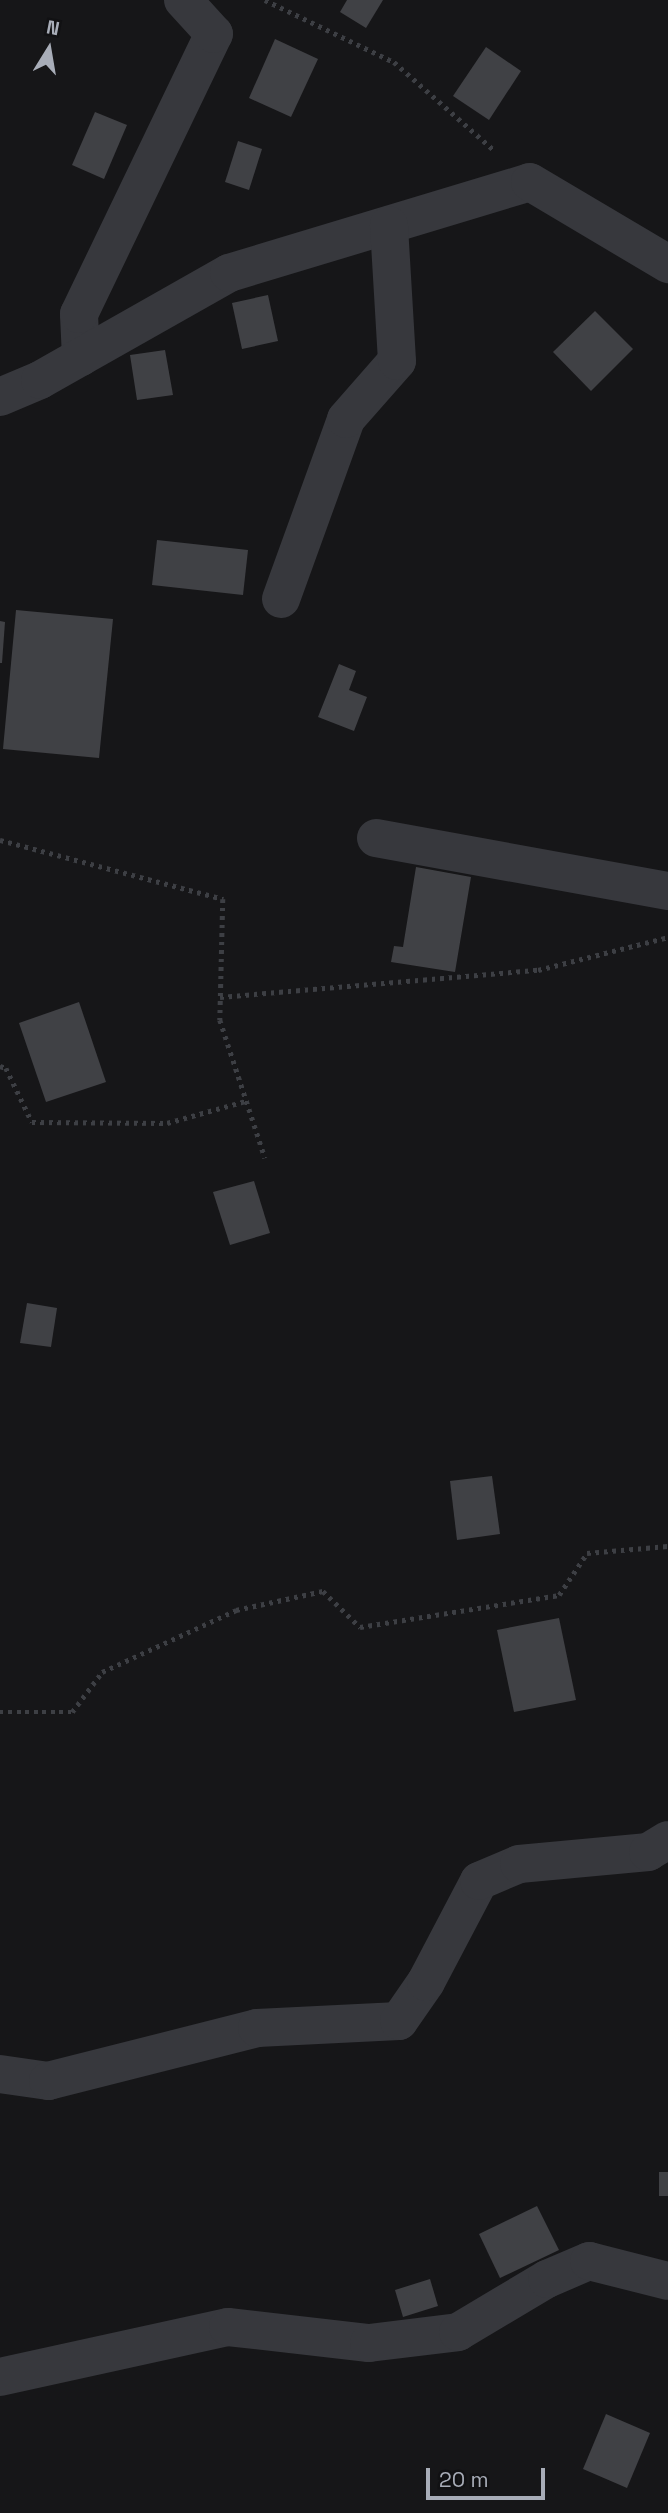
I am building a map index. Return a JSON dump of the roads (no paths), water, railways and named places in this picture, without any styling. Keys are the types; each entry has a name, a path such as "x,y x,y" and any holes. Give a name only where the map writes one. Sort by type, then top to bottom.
{"street":[{"path":"81,357 79,314 214,34 183,0"},
{"path":"0,397 81,357 229,274 530,182 668,264"},
{"path":"281,599 346,419 397,361 389,225"},
{"path":"376,838 668,891"},
{"path":"0,2074 48,2081 257,2028 399,2021 426,1982 479,1881 519,1864 648,1852 668,1840"},
{"path":"0,2378 228,2328 369,2343 458,2332 547,2279 589,2261 668,2281"}]}
